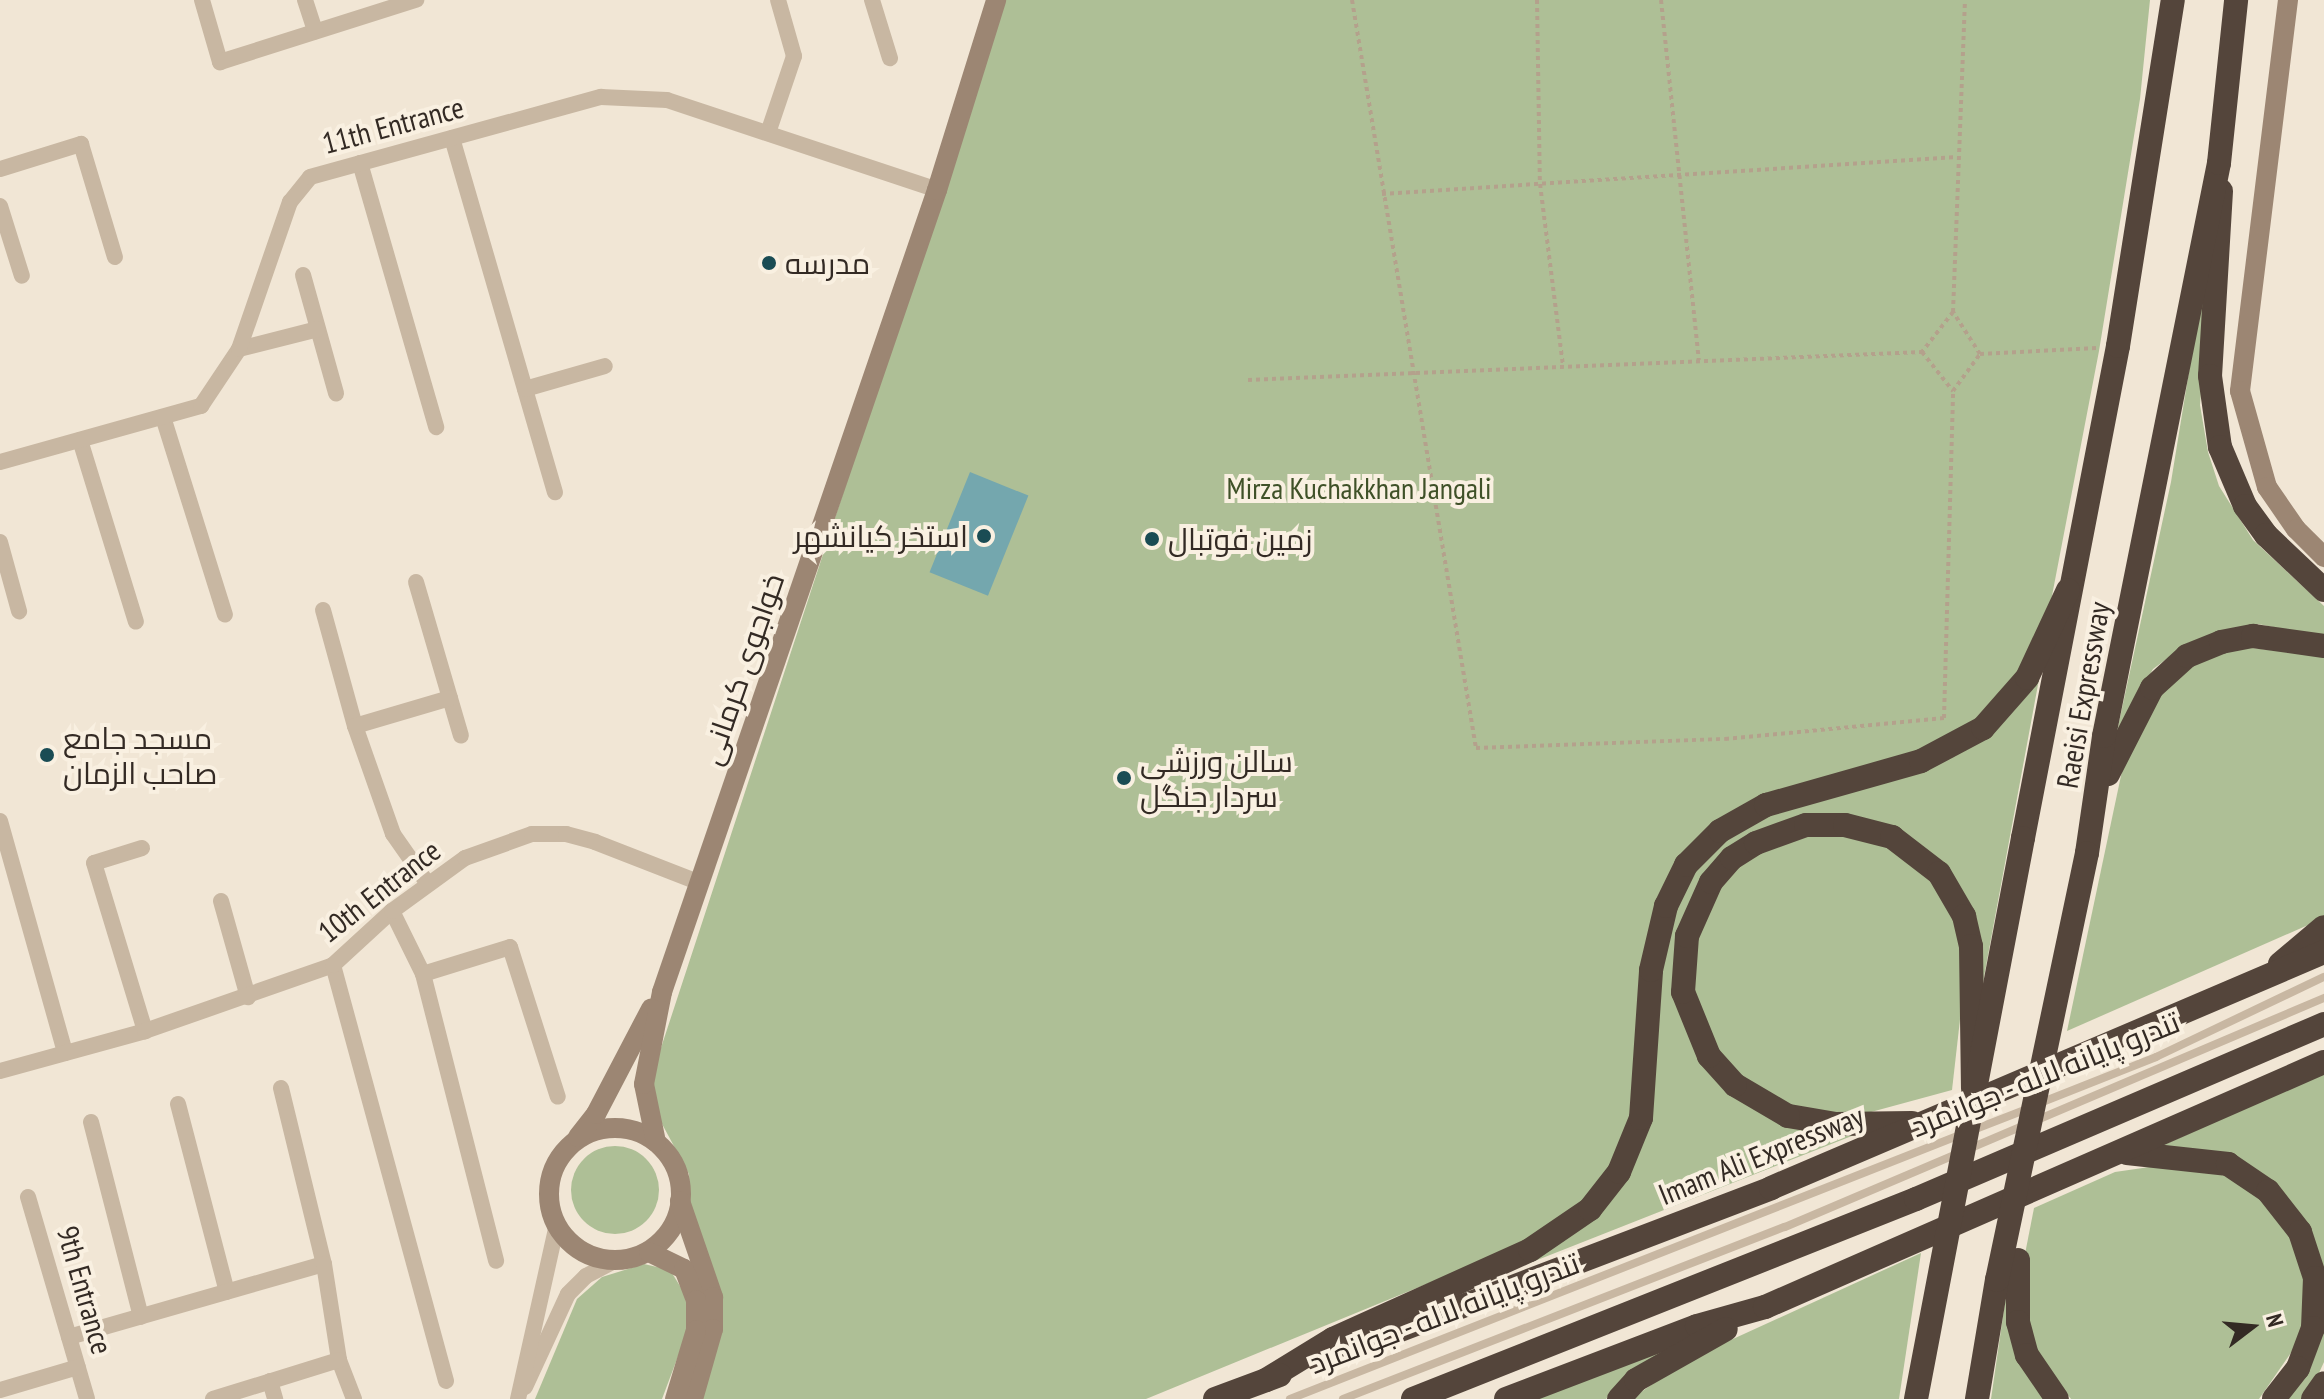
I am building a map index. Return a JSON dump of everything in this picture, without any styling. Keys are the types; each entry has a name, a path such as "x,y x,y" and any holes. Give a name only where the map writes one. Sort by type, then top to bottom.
{"highway":[{"name":"Raeisi Expressway","path":"1916,1399 1973,1090 2063,643 2068,590 2118,346 2173,0"},
{"name":"Raeisi Expressway","path":"1977,1399 1997,1280 2021,1183 2087,853 2104,736 2219,163 2236,0"},
{"path":"2219,163 2222,230 2210,376 2220,447 2252,515 2324,590"},
{"path":"1266,1380 1333,1339 1530,1250 1590,1209 1619,1172 1641,1118 1651,970 1666,906 1686,865 1720,831 1766,805 1921,761 1983,728 2027,678 2068,590"},
{"path":"2097,798 2152,688 2187,656 2221,642 2253,636 2324,646"},
{"path":"1923,1123 1805,1121 1771,1109 1735,1085 1709,1056 1683,992 1687,936 1695,911 1720,870 1756,843 1806,825 1863,827 1919,853 1939,873 1964,916 1974,977 1969,1061 1973,1090"},
{"path":"2269,974 2324,927"},
{"name":"Imam Ali Expressway","path":"1215,1399 1586,1261 1923,1123 2324,952"},
{"path":"1413,1399 1930,1193 2324,1024"},
{"path":"1619,1399 1647,1373 1765,1307 2124,1153 2324,1062"},
{"path":"2124,1153 2228,1164 2268,1191 2300,1232 2315,1278 2313,1328 2298,1368 2274,1399"},
{"path":"2021,1183 2018,1322 2027,1355 2057,1399"},
{"path":"1506,1399 1697,1326 1765,1307"},
{"path":"2313,1399 2324,1383"}],"main road":[{"name":"خواجوی کرمانی","path":"662,992 937,190 996,0"},
{"path":"2288,0 2240,391 2267,487 2324,557"},
{"path":"662,992 596,1114 563,1153 549,1185 557,1224 578,1249 614,1261 649,1252 672,1228 680,1201"},
{"path":"662,992 644,1084 656,1142 678,1173 680,1201 713,1297 710,1344 693,1399"},
{"path":"575,1141 616,1128 656,1142"},
{"path":"649,1252 684,1269 696,1300 696,1330 675,1399"}],"street":[{"path":"202,0 220,62 416,0"},
{"path":"305,0 315,31"},
{"path":"768,133 794,56 778,0"},
{"path":"872,0 890,58"},
{"name":"11th Entrance","path":"0,462 201,406 239,349 290,202 310,177 601,97 667,100 937,190"},
{"path":"452,138 555,492"},
{"path":"0,169 81,144 115,257"},
{"path":"360,163 436,427"},
{"path":"0,206 22,276"},
{"path":"303,275 336,393"},
{"path":"239,349 318,329"},
{"path":"525,389 605,366"},
{"path":"163,417 225,615"},
{"path":"80,440 136,622"},
{"path":"0,542 19,611"},
{"path":"416,582 461,736"},
{"path":"323,610 355,726 393,834 428,884"},
{"path":"355,726 450,698"},
{"path":"0,821 65,1053"},
{"name":"10th Entrance","path":"0,1071 145,1031 333,965 392,911 428,884 497,844 532,834 566,834 700,883"},
{"path":"142,848 94,863 145,1031"},
{"path":"221,901 248,997"},
{"path":"392,911 423,974 496,1261"},
{"path":"423,974 510,947 558,1097"},
{"path":"333,965 446,1381"},
{"path":"281,1088 324,1264 339,1360 354,1399"},
{"path":"178,1104 227,1292"},
{"path":"91,1122 141,1317"},
{"name":"9th Entrance","path":"28,1197 87,1399"},
{"path":"518,1399 557,1224"},
{"path":"518,1399 568,1294 614,1261"},
{"path":"69,1337 324,1264"},
{"path":"213,1399 339,1360"},
{"path":"0,1390 78,1367"},
{"path":"270,1381 275,1399"}],"lane":[{"name":"تندرو پایانه لاله - جوانمرد","path":"1290,1399 2156,1057 2324,977"},
{"path":"1343,1399 1785,1227 2324,998"}],"path":[{"path":"1352,0 1476,748 1725,739 1944,718 1953,391 1980,354"},
{"path":"1537,0 1540,184 1563,366"},
{"path":"1661,0 1699,360"},
{"path":"1965,0 1953,312 1980,354"},
{"path":"1382,194 1957,157"},
{"path":"1922,352 1953,312"},
{"path":"1980,354 2118,346"},
{"path":"1248,380 1922,352"},
{"path":"1922,352 1953,391"}],"green space":[{"name":"Mirza Kuchakkhan Jangali","path":"1005,0 2150,0 2140,99 2099,351 2051,601 2039,636 1999,701 1945,742 1847,773 1684,856 1639,1090 1617,1160 1581,1207 1512,1249 1146,1399 699,1399 689,1174 661,1122 653,1091 656,1063"},
{"path":"2214,218 2200,405 2208,452 2219,486 2253,540 2324,606 2324,637 2258,624 2188,643 2153,669 2116,736 2171,482"},
{"path":"2234,646 2324,656 2324,918 2067,1031 2126,752 2145,710 2178,672"},
{"path":"2042,663 1974,1031 1979,974 1922,845 1766,828 1676,944 1728,1091 1867,1130 1398,1315 1618,1187 1656,973 1676,900 1713,846 1760,817 1933,765"},
{"path":"1848,833 1906,855 1951,904 1967,958 1952,1090 1860,1115 1797,1112 1725,1065 1691,1000 1691,959 1705,907 1737,863 1794,836"},
{"path":"2324,1072 2324,1285 2272,1180 2229,1153 2157,1148"},
{"path":"615,1146 640,1153 652,1165 659,1190 652,1215 640,1227 615,1234 590,1227 578,1215 571,1190 578,1165 590,1153"},
{"path":"2177,1163 2233,1178 2277,1211 2302,1257 2305,1319 2297,1344 2259,1399 2071,1399 2034,1351 2024,1318 2025,1254 2034,1208 2115,1172"},
{"path":"1921,1253 1899,1399 1631,1399 1687,1360"},
{"path":"2011,1261 2044,1399 1991,1399"},
{"path":"644,1264 670,1270 685,1294 689,1327 662,1399 535,1399 577,1299 602,1277"},
{"path":"2324,1315 2324,1362 2305,1399 2287,1399"},
{"path":"1713,1328 1633,1370 1606,1399 1525,1399"}],"water":[{"name":"استخر کیانشهر","path":"970,472 1028,496 988,596 930,572"}],"place":[{"name":"مدرسه","path":"769,263"},
{"name":"استخر کیانشهر","path":"984,536"},
{"name":"زمین فوتبال","path":"1152,539"},
{"name":"مسجد جامع صاحب الزمان","path":"47,755"},
{"name":"سالن ورزشی سردار جنگل","path":"1124,778"}]}
